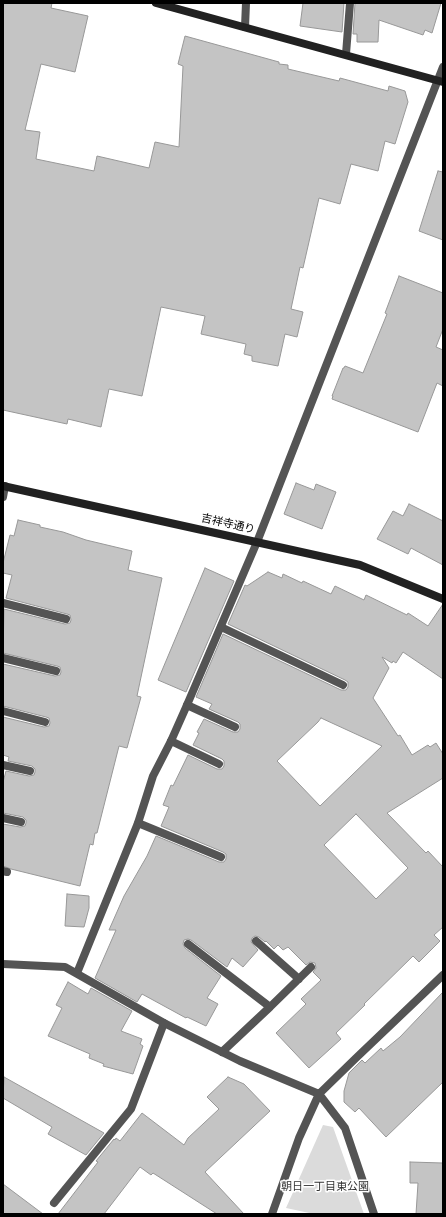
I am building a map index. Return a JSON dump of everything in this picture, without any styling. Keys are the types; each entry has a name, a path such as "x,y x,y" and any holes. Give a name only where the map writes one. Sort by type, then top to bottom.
{"street":[{"path":"156,3 440,81"},
{"path":"245,27 246,3"},
{"path":"346,54 350,3"},
{"path":"77,973 138,823 153,776 172,741 257,542 440,81 443,67"},
{"path":"3,497 4,486"},
{"name":"吉祥寺通り","path":"4,486 360,565 443,599"},
{"path":"3,603 66,618"},
{"path":"221,627 343,685"},
{"path":"3,658 56,671"},
{"path":"187,705 235,727"},
{"path":"3,711 45,722"},
{"path":"172,741 219,764"},
{"path":"3,765 30,771"},
{"path":"3,818 21,822"},
{"path":"138,823 222,857"},
{"path":"256,941 298,979"},
{"path":"188,944 270,1008"},
{"path":"3,964 65,967 164,1023 240,1062 319,1094 345,1128 374,1214"},
{"path":"222,1052 270,1008 310,967"},
{"path":"272,1214 299,1138 319,1094 443,976"},
{"path":"54,1203 131,1109 164,1023"}],"green space":[{"name":"朝日一丁目東公園","path":"323,1125 333,1127 364,1214 314,1214 286,1208"}],"building":[{"path":"3,3 52,3 51,8 88,16 75,72 41,64 25,130 40,132 36,159 94,171 97,156 149,168 155,142 179,147 183,66 178,64 185,36 279,62 279,64 288,65 288,69 339,81 340,78 388,91 389,86 405,91 408,102 395,144 385,141 378,171 351,164 340,204 319,198 303,268 300,267 291,309 303,312 297,337 285,334 278,366 252,361 252,356 244,354 246,344 201,334 205,316 161,307 142,396 109,389 101,427 68,419 67,424 3,410"},
{"path":"303,3 344,3 342,32 300,26"},
{"path":"355,3 441,3 432,33 425,30 423,35 379,20 378,42 357,42 357,34 353,34"},
{"path":"438,171 443,172 443,240 419,231"},
{"path":"399,276 443,293 443,329 436,347 443,350 443,386 437,383 418,432 332,399 345,366 363,373 387,314 385,313"},
{"path":"296,483 314,490 316,484 336,492 322,529 284,514"},
{"path":"409,504 443,521 443,565 411,548 408,554 377,539 393,511 403,516"},
{"path":"18,520 40,525 40,527 63,532 86,540 132,551 128,570 162,578 137,696 141,697 127,748 119,746 97,833 95,833 93,845 90,844 80,886 3,866 3,824 20,827 25,826 26,823 26,820 23,817 3,813 3,782 6,771 29,776 34,775 35,769 32,766 8,761 9,757 3,755 3,717 44,727 49,726 50,723 49,718 3,706 3,664 55,676 60,675 61,672 60,667 57,666 3,653 4,609 65,624 70,623 71,620 70,615 6,598 12,575 3,573 3,563 10,535 14,536"},
{"path":"205,568 234,581 186,692 158,680"},
{"path":"268,572 282,578 283,574 302,583 303,581 331,594 335,586 364,600 366,595 407,615 408,613 428,626 443,604 443,679 403,652 396,663 393,661 392,663 382,657 389,668 373,698 398,736 400,735 412,755 428,745 430,747 436,743 443,754 443,778 387,813 426,853 428,851 443,867 443,927 434,935 440,941 419,962 413,956 336,1033 341,1039 309,1068 276,1033 306,1004 301,999 321,980 313,972 316,968 315,963 310,962 306,965 288,947 283,950 278,945 274,949 266,941 265,942 259,937 255,936 252,938 251,942 258,950 243,967 232,958 227,967 191,940 184,940 183,944 185,948 221,976 207,998 218,1004 206,1026 187,1017 186,1018 142,994 137,1002 95,978 116,930 109,930 124,896 147,856 156,836 219,862 224,862 226,859 226,854 223,852 161,826 169,807 163,805 171,785 173,786 188,755 217,769 222,769 224,766 224,761 222,759 193,745 199,733 197,732 204,719 233,732 238,732 240,729 240,724 238,722 209,709 212,704 196,697 223,634 341,690 346,690 348,687 348,682 345,680 228,624 245,585 247,586","holes":["321,718 382,746 320,806 277,761","356,814 408,868 376,899 324,845"]},
{"path":"67,894 89,896 89,908 84,927 65,926"},
{"path":"68,982 88,994 91,988 132,1011 121,1031 142,1039 140,1044 143,1046 133,1074 103,1066 104,1064 89,1058 90,1054 48,1036 62,1008 56,1005"},
{"path":"443,992 443,1082 386,1137 359,1108 355,1112 344,1102 344,1091 349,1073 362,1060 365,1063 381,1048 383,1051 400,1037"},
{"path":"4,1077 104,1133 86,1155 48,1134 52,1127 3,1098"},
{"path":"228,1077 244,1084 270,1111 205,1172 244,1214 217,1214 153,1173 151,1175 140,1167 104,1214 58,1214 98,1162 96,1161 114,1139 115,1140 116,1138 120,1141 142,1113 184,1145 188,1138 219,1109 207,1097"},
{"path":"410,1162 443,1163 443,1214 416,1214 418,1183 410,1183"},
{"path":"3,1184 43,1214 3,1214"}]}
